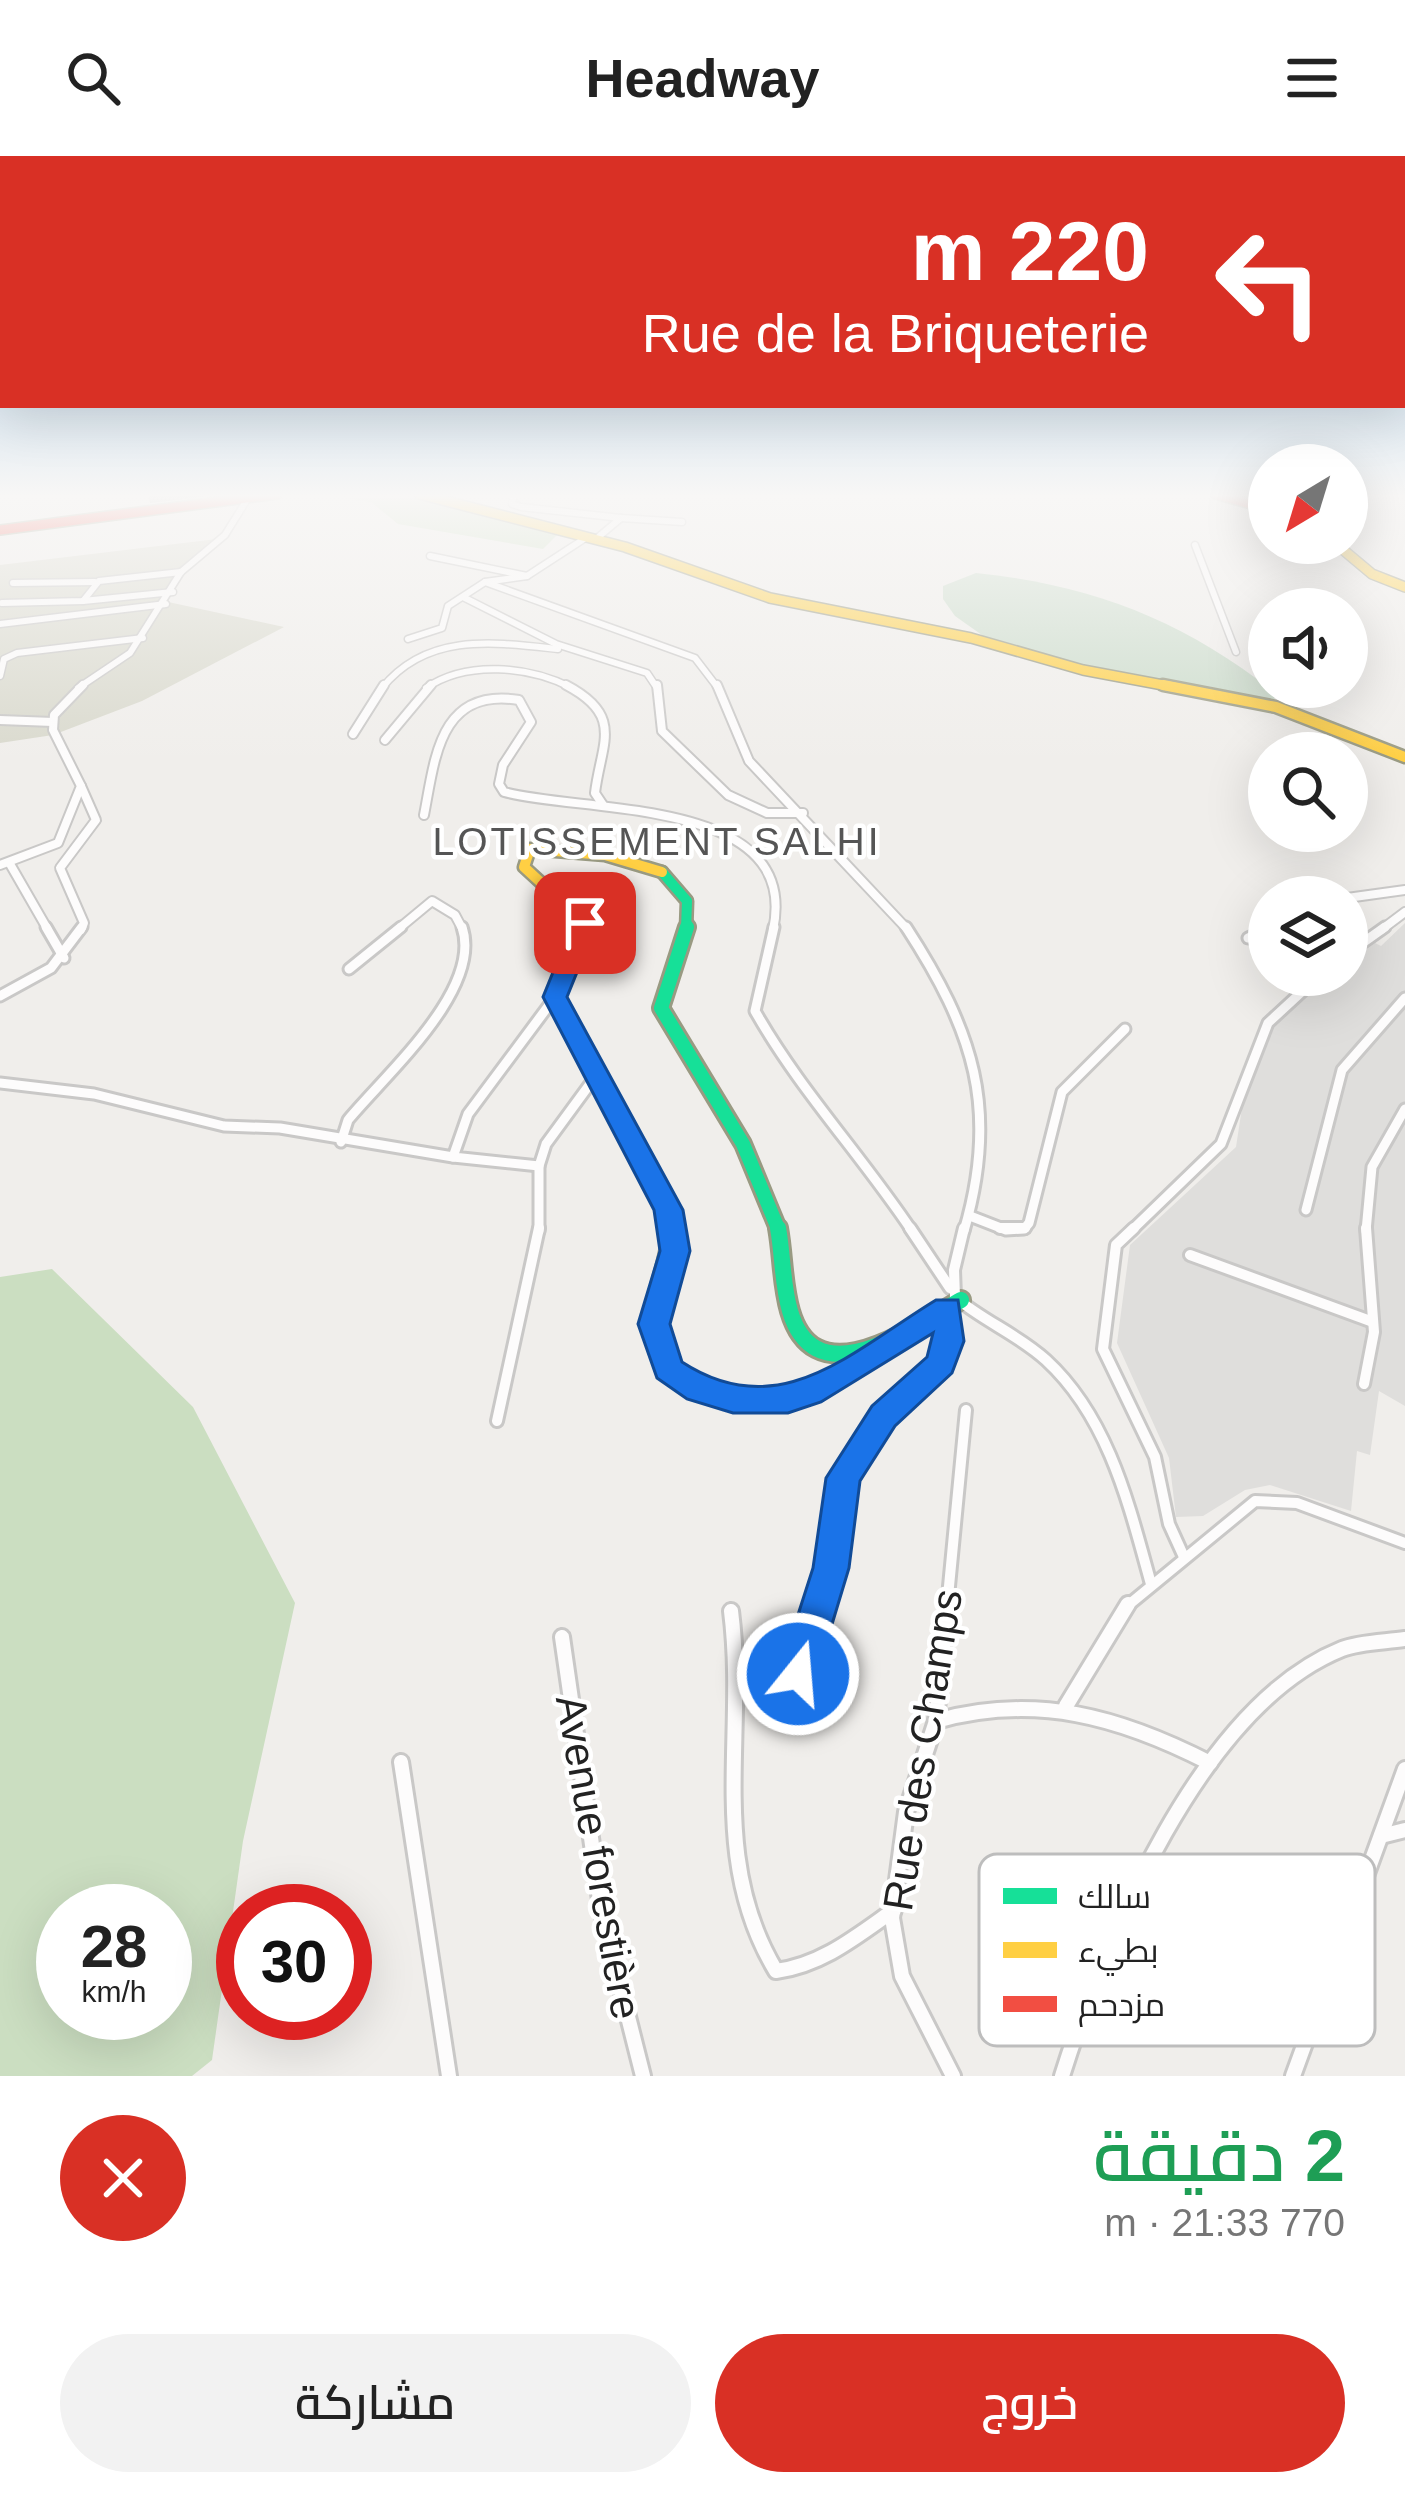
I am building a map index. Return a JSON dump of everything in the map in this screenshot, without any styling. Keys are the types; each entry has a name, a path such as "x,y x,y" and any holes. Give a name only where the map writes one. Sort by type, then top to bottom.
{"street":[{"path":"13,584 29,584"},
{"path":"83,601 94,584"},
{"path":"53,722 70,694 115,666 143,638 176,584"},
{"path":"408,638 442,628 448,606 483,584"},
{"path":"489,584 695,658 716,684 748,761 803,812 903,922 974,1056 978,1154 970,1216 955,1265 949,1341 941,1364 884,1416 843,1478 831,1568 798,1674"},
{"path":"727,584 770,598 971,638 1083,670 1276,707 1405,758"},
{"path":"1210,584 1236,652"},
{"path":"2,603 173,592"},
{"path":"463,597 575,651 654,678 662,731 728,795 753,809 803,812"},
{"path":"0,624 166,604"},
{"path":"0,676 4,658 16,653 143,638"},
{"path":"353,734 370,699 397,666 420,653 467,643 575,651"},
{"path":"385,740 422,691 449,676 478,670 532,672 584,698 603,717 608,740 595,793 605,807"},
{"path":"424,815 437,743 463,714 488,696 500,696 519,700 531,722 503,765 499,784 504,792 691,822 736,841 763,862 773,882 775,927 755,1011 782,1057 869,1166 954,1302 1046,1360 1082,1403 1126,1497 1151,1584"},
{"path":"0,720 53,722"},
{"path":"0,996 64,958 84,922 60,868 96,820 53,722"},
{"path":"0,884 7,867 58,843 81,786"},
{"path":"453,1157 468,1114 555,997 585,923 524,867 530,849 620,858 680,883 688,901 687,927 661,1008 773,1210 787,1313 806,1340 827,1354 853,1358 879,1347"},
{"path":"7,867 64,958"},
{"path":"1368,895 1405,890"},
{"path":"341,1142 360,1104 458,987 470,963 466,935 444,905 432,901 350,969"},
{"path":"1368,939 1405,912"},
{"path":"1184,1557 1169,1524 1155,1457 1103,1349 1116,1245 1221,1144 1268,1023 1297,996"},
{"path":"555,997 653,1177 674,1233 672,1271 654,1324 668,1369 698,1389 733,1400 788,1400 809,1393 954,1302"},
{"path":"1306,1210 1342,1070 1405,998"},
{"path":"970,1216 1006,1230 1024,1229 1029,1223 1062,1093 1125,1029"},
{"path":"497,1421 538,1234 539,1166 546,1144 598,1073"},
{"path":"0,1083 94,1094 224,1126 280,1128 341,1142 539,1166"},
{"path":"1364,1384 1375,1359 1366,1240 1372,1168 1405,1109"},
{"path":"1190,1256 1372,1322"},
{"name":"Rue des Champs","path":"953,2076 901,1973 892,1940 903,1827 917,1762 936,1721 966,1410"},
{"path":"1066,1706 1131,1599 1240,1509 1273,1499 1405,1543"},
{"path":"731,1611 734,1835 752,1938 776,1971 787,1971 842,1945 894,1910"},
{"name":"Avenue forestière","path":"562,1637 605,1934 623,2016 644,2076"},
{"path":"1158,1854 1210,1763 1258,1702 1295,1671 1340,1651 1405,1640"},
{"path":"936,1721 1011,1706 1066,1706 1109,1717 1210,1763"},
{"path":"401,1762 449,2076"},
{"path":"1374,1854 1405,1769"},
{"path":"1381,1836 1405,1830"},
{"path":"1062,2076 1072,2046"},
{"path":"1293,2076 1304,2046"}],"shaded area":[{"path":"0,584 175,584 159,600 284,627 142,701 53,735 0,743"},
{"path":"1405,923 1405,1406 1379,1391 1370,1455 1357,1451 1351,1511 1270,1485 1245,1490 1203,1516 1176,1517 1169,1458 1117,1343 1130,1245 1236,1147 1245,1088 1272,1027 1305,996 1368,996 1368,948 1375,943 1381,946"}],"green space":[{"path":"949,584 1043,584 1099,597 1173,627 1243,669 1248,673 1248,696 1079,666 989,640 955,616 943,599 943,586"},
{"path":"52,1269 193,1407 295,1603 237,1884 216,1884 212,2060 192,2076 0,2076 0,1277"}],"traffic: fast":[{"path":"662,872 687,901 687,926 661,1008 743,1144 769,1200 778,1226 787,1300 799,1332 829,1354 859,1353 896,1338 961,1300"}],"traffic: slow":[{"path":"729,584 770,598 971,638 1083,670 1276,707 1405,757"},
{"path":"1396,584 1405,587"},
{"path":"662,872 605,855 530,849 524,867 585,923 555,997 667,1206 672,1239 655,1315 662,1354 693,1387 716,1397 765,1403 811,1393 879,1347"}],"district":[{"name":"LOTISSEMENT SALHI","path":"657,841"}],"route":[{"path":"585,923 580,942 559,976 555,997 668,1210 675,1251 654,1324 656,1343 668,1369 698,1389 733,1400 788,1400 809,1393 947,1308 949,1341 941,1364 884,1416 843,1478 831,1568 798,1674"}]}
